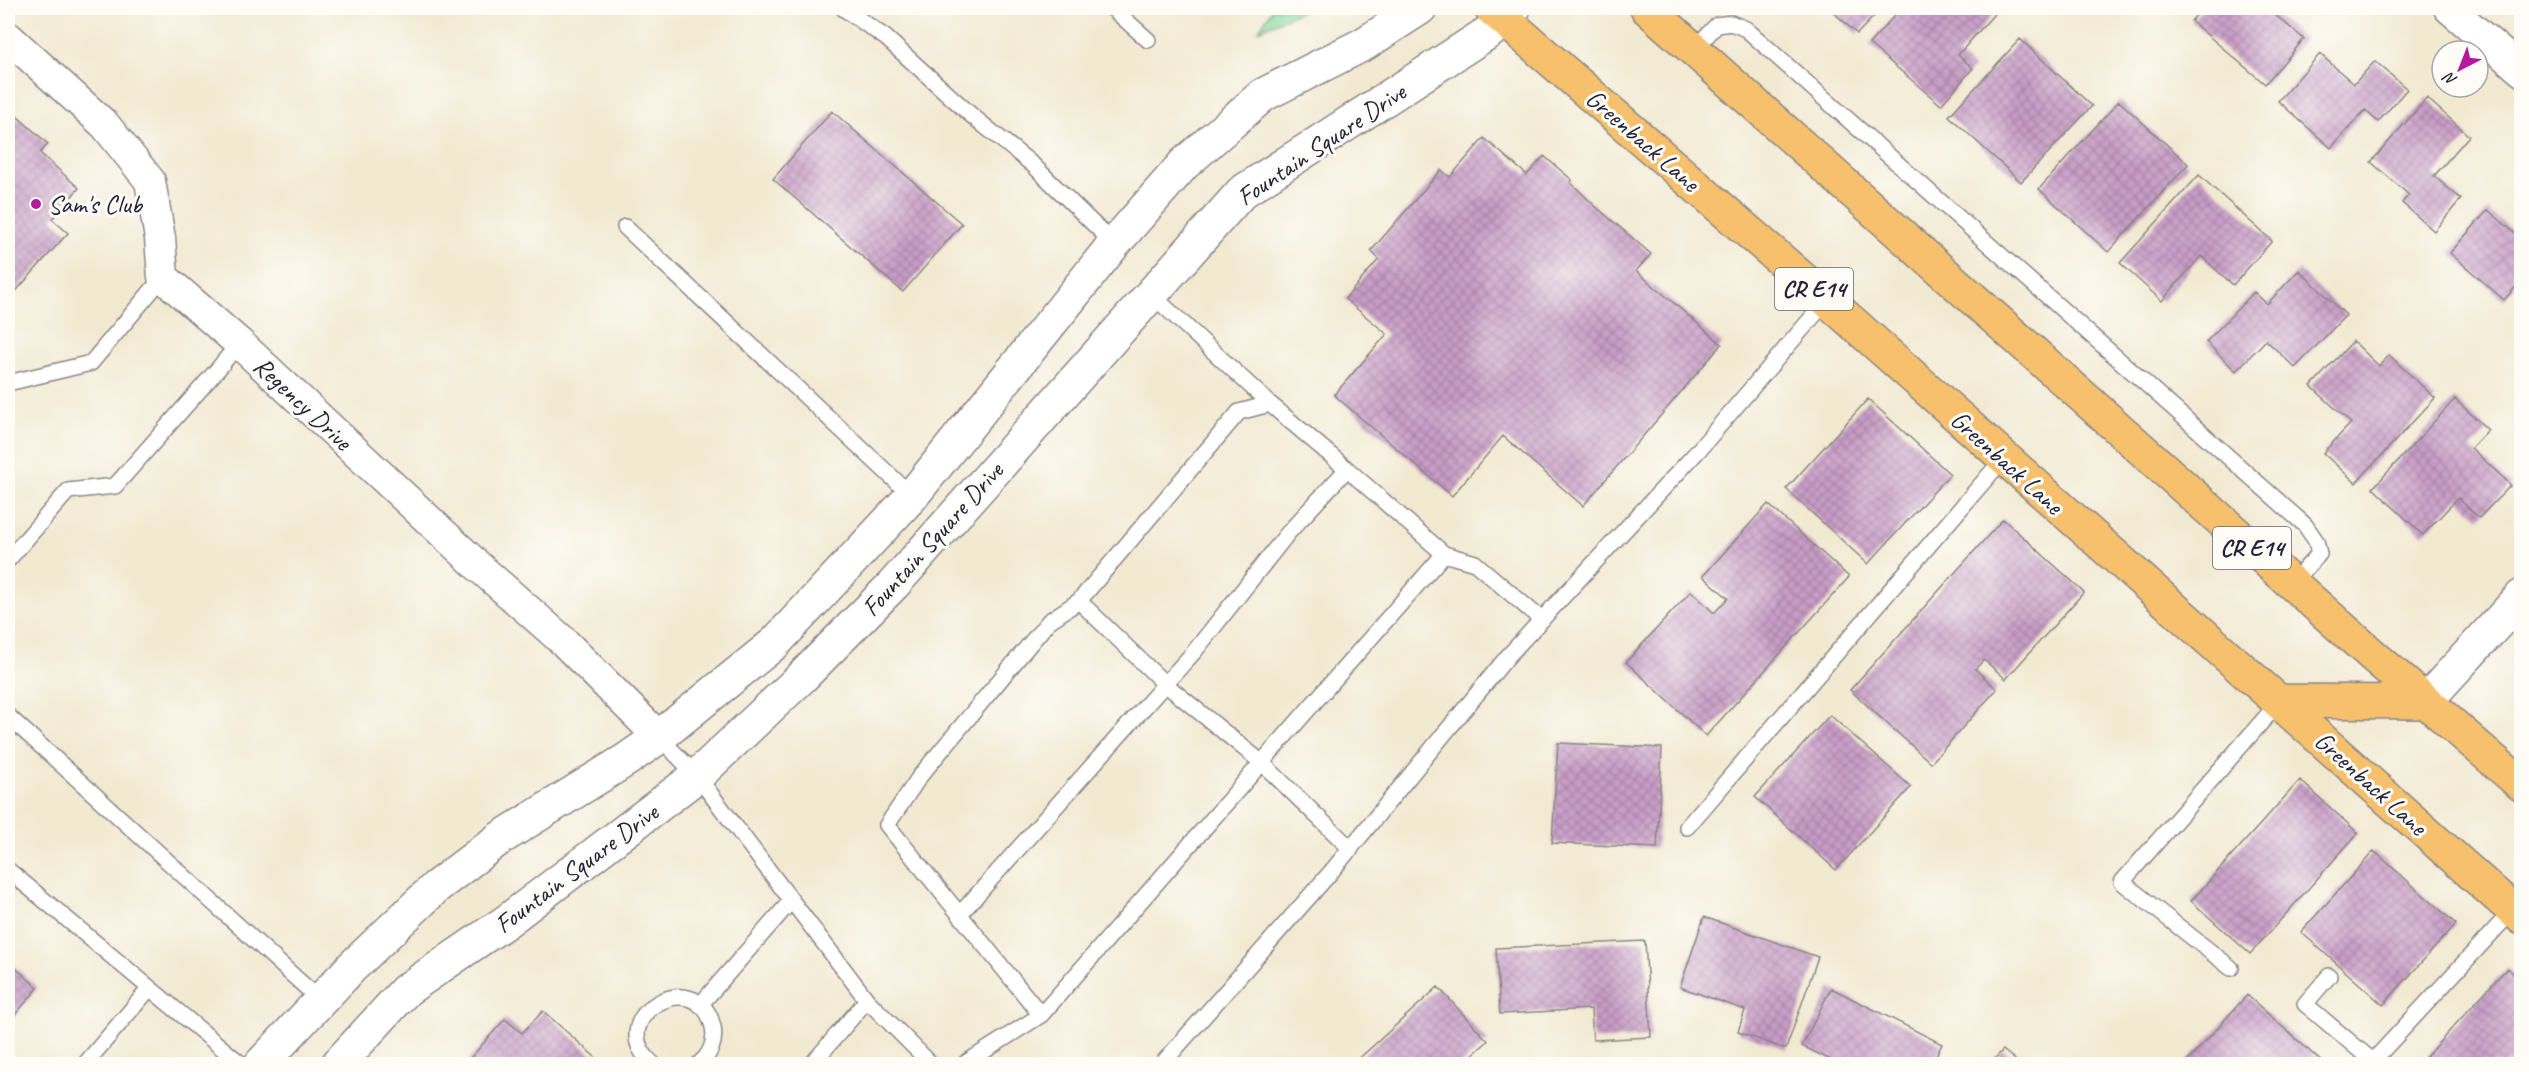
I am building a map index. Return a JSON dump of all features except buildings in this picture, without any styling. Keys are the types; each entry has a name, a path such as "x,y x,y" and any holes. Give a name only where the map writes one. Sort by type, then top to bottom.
{"main road":[{"name":"CR E14","path":"1647,8 2425,702 2522,785"},
{"name":"Greenback Lane","path":"1504,12 2003,459 2280,701 2517,914"},
{"path":"2280,701 2425,702"}],"street":[{"name":"Fountain Square Drive","path":"261,1065 352,967 436,887 499,839 659,737 775,643 912,496 1114,244 1184,164 1263,95 1364,44 1419,8"},
{"path":"2449,8 2522,71"},
{"name":"Fountain Square Drive","path":"338,1065 406,990 507,921 697,776 801,678 893,585 1242,192 1504,12"},
{"path":"8,37 105,125 150,181 164,277"},
{"name":"Regency Drive","path":"164,277 239,343 478,566 563,641 659,737"},
{"path":"2425,702 2522,596"}],"lane":[{"path":"843,8 886,39 971,115 1033,165 1114,244"},
{"path":"1112,8 1148,39"},
{"path":"1694,49 1717,25 1731,23 1746,29 2305,525 2316,541 2319,554 2292,583"},
{"path":"624,227 912,496"},
{"path":"8,383 91,363 164,277"},
{"path":"1150,293 1270,404 1443,554 1475,563 1542,620"},
{"path":"1162,1065 1351,849 1508,656 1696,453 1827,300"},
{"path":"8,560 68,491 115,486 239,343"},
{"path":"1041,1015 887,825 920,776 1049,621 1079,601 1239,412 1270,404"},
{"path":"1687,827 2003,459"},
{"path":"960,914 1194,652 1288,533 1347,470"},
{"path":"964,1065 1041,1015 1443,554"},
{"path":"1079,601 1165,684 1261,762 1351,849"},
{"path":"2231,969 2122,882 2280,701"},
{"path":"8,716 320,1000"},
{"path":"659,737 697,776 867,1000 931,1065"},
{"path":"8,870 240,1065"},
{"path":"700,1005 790,901"},
{"path":"2329,976 2305,1004 2374,1063 2517,914"},
{"path":"85,1065 149,989"},
{"path":"653,1065 642,1053 638,1041 638,1028 643,1015 651,1005 669,998 689,999 700,1005 713,1025 714,1036 707,1058 699,1065"},
{"path":"812,1065 867,1000"}],"green space":[{"path":"1273,8 1307,8 1259,30"}],"place":[{"name":"Sam's Club","path":"36,204"}]}
